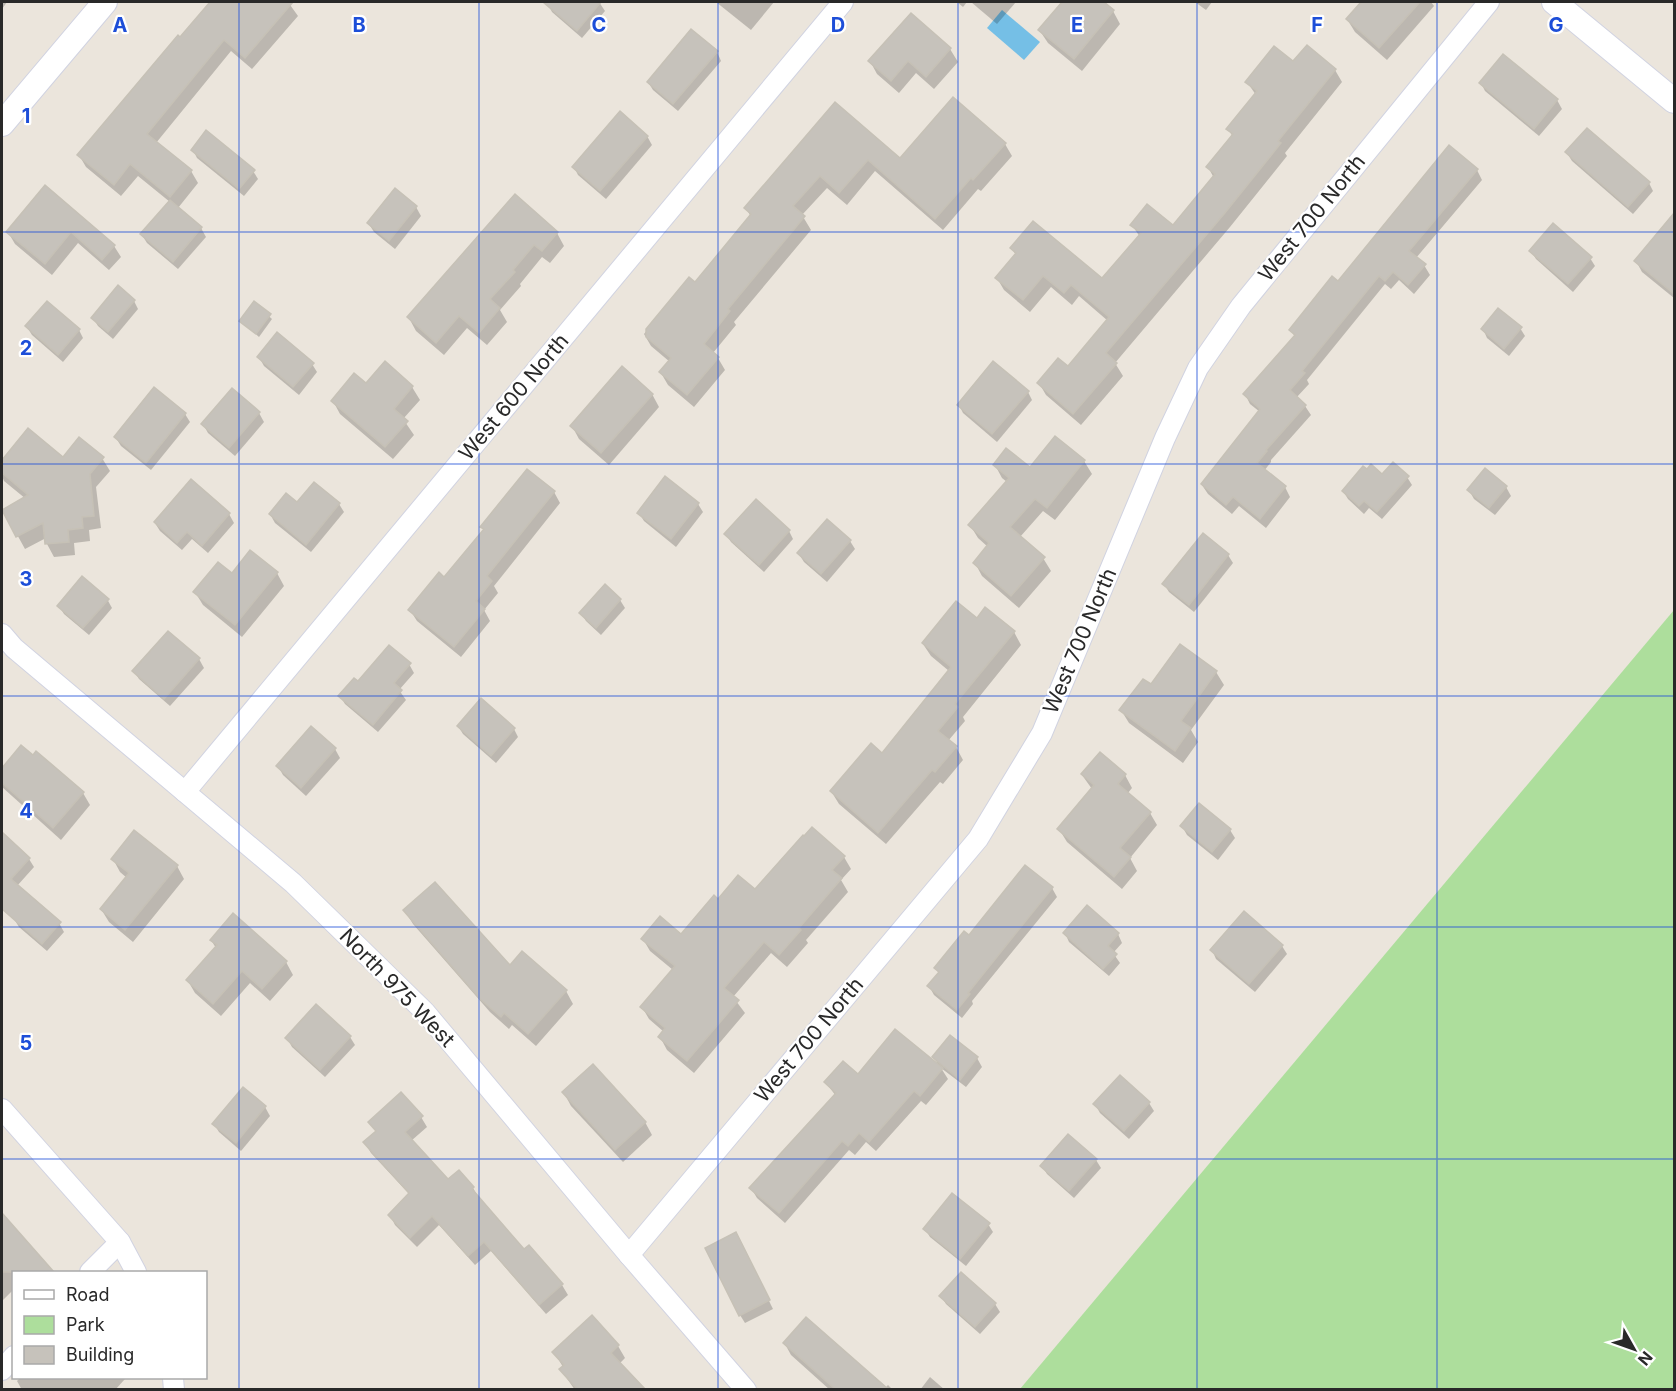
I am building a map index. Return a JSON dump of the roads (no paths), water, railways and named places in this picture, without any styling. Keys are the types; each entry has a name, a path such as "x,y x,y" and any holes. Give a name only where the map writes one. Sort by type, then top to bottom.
{"street":[{"path":"2,124 105,2"},
{"name":"West 600 North","path":"185,792 843,2"},
{"name":"West 700 North","path":"629,1255 978,839 1042,733 1165,438 1198,368 1241,306 1489,2"},
{"path":"1554,2 1674,101"},
{"name":"North 975 West","path":"2,634 14,648 294,884 425,1012 629,1255 746,1389"},
{"path":"2,1109 120,1242 135,1271"},
{"path":"91,1271 120,1242"},
{"path":"2,1370 12,1358"}],"water":[{"path":"1002,10 1040,42 1024,60 987,28"}]}
